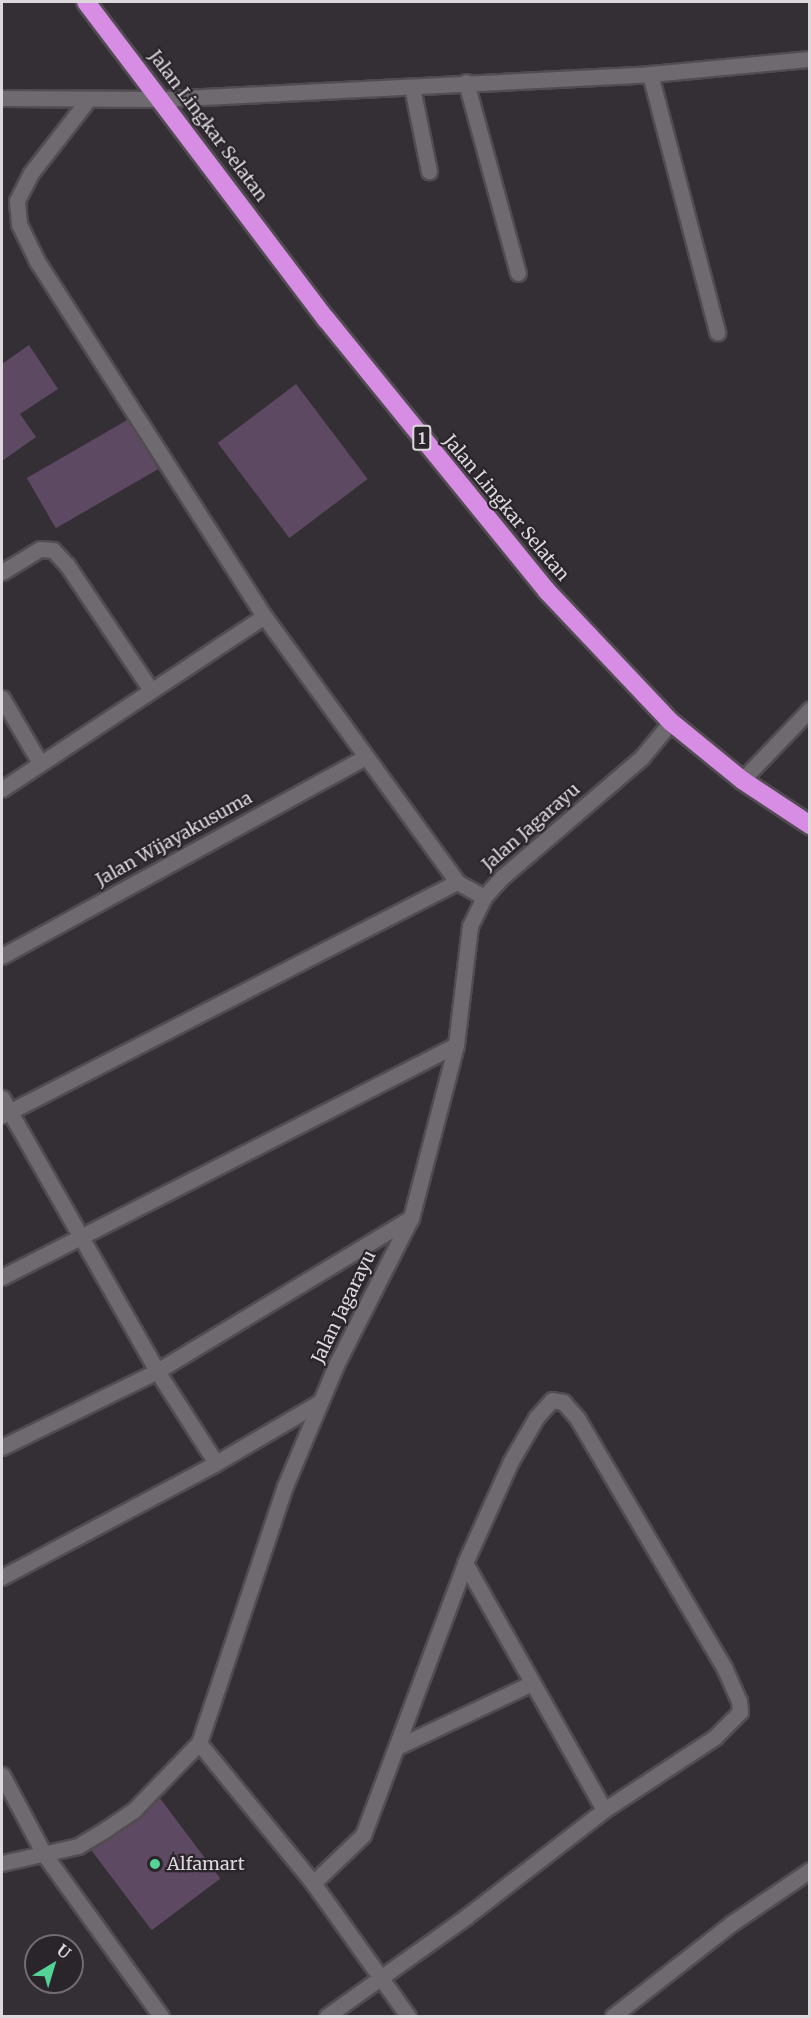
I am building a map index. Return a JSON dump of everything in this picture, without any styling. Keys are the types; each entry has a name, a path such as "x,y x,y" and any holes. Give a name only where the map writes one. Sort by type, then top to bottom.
{"highway":[{"name":"Jalan Lingkar Selatan","path":"86,2 163,99 326,319 547,591 670,722 742,780 810,825"}],"street":[{"path":"2,98 87,101 163,99 651,74 810,59"},
{"path":"651,74 717,332"},
{"path":"466,82 518,273"},
{"path":"411,87 429,171"},
{"path":"87,101 31,173 17,201 19,224 36,261 264,616 457,882 484,897"},
{"path":"2,572 40,549 53,550 67,565 151,690"},
{"path":"2,789 264,616"},
{"path":"2,698 40,763"},
{"path":"742,780 810,709"},
{"name":"Jalan Jagarayu","path":"2,1863 78,1846 134,1810 199,1743 285,1486 320,1402 411,1218 456,1045 470,926 484,897 642,757 670,722"},
{"name":"Jalan Wijayakusuma","path":"2,956 365,757"},
{"path":"216,1463 157,1371 4,1109 457,882"},
{"path":"2,1277 78,1236 456,1045"},
{"path":"2,1447 157,1371 411,1218"},
{"path":"313,1883 363,1835 399,1746 485,1513 536,1418 552,1400 563,1402 578,1419 725,1670 739,1701 740,1712 731,1725 604,1810 467,1916 327,2016"},
{"path":"2,1577 216,1463 320,1402"},
{"path":"465,1563 530,1684 604,1810"},
{"path":"399,1746 530,1684"},
{"path":"199,1743 313,1883 408,2016"},
{"path":"2,1775 44,1854 161,2016"},
{"path":"613,2016 732,1923 810,1870"}],"building":[{"path":"29,345 58,389 20,414 36,437 2,461 2,364"},
{"path":"296,384 368,479 289,538 218,443"},
{"path":"129,419 158,469 56,528 27,478"},
{"name":"Alfamart","path":"159,1797 220,1878 152,1930 90,1849"}],"place":[{"name":"Alfamart","path":"155,1864"}]}
